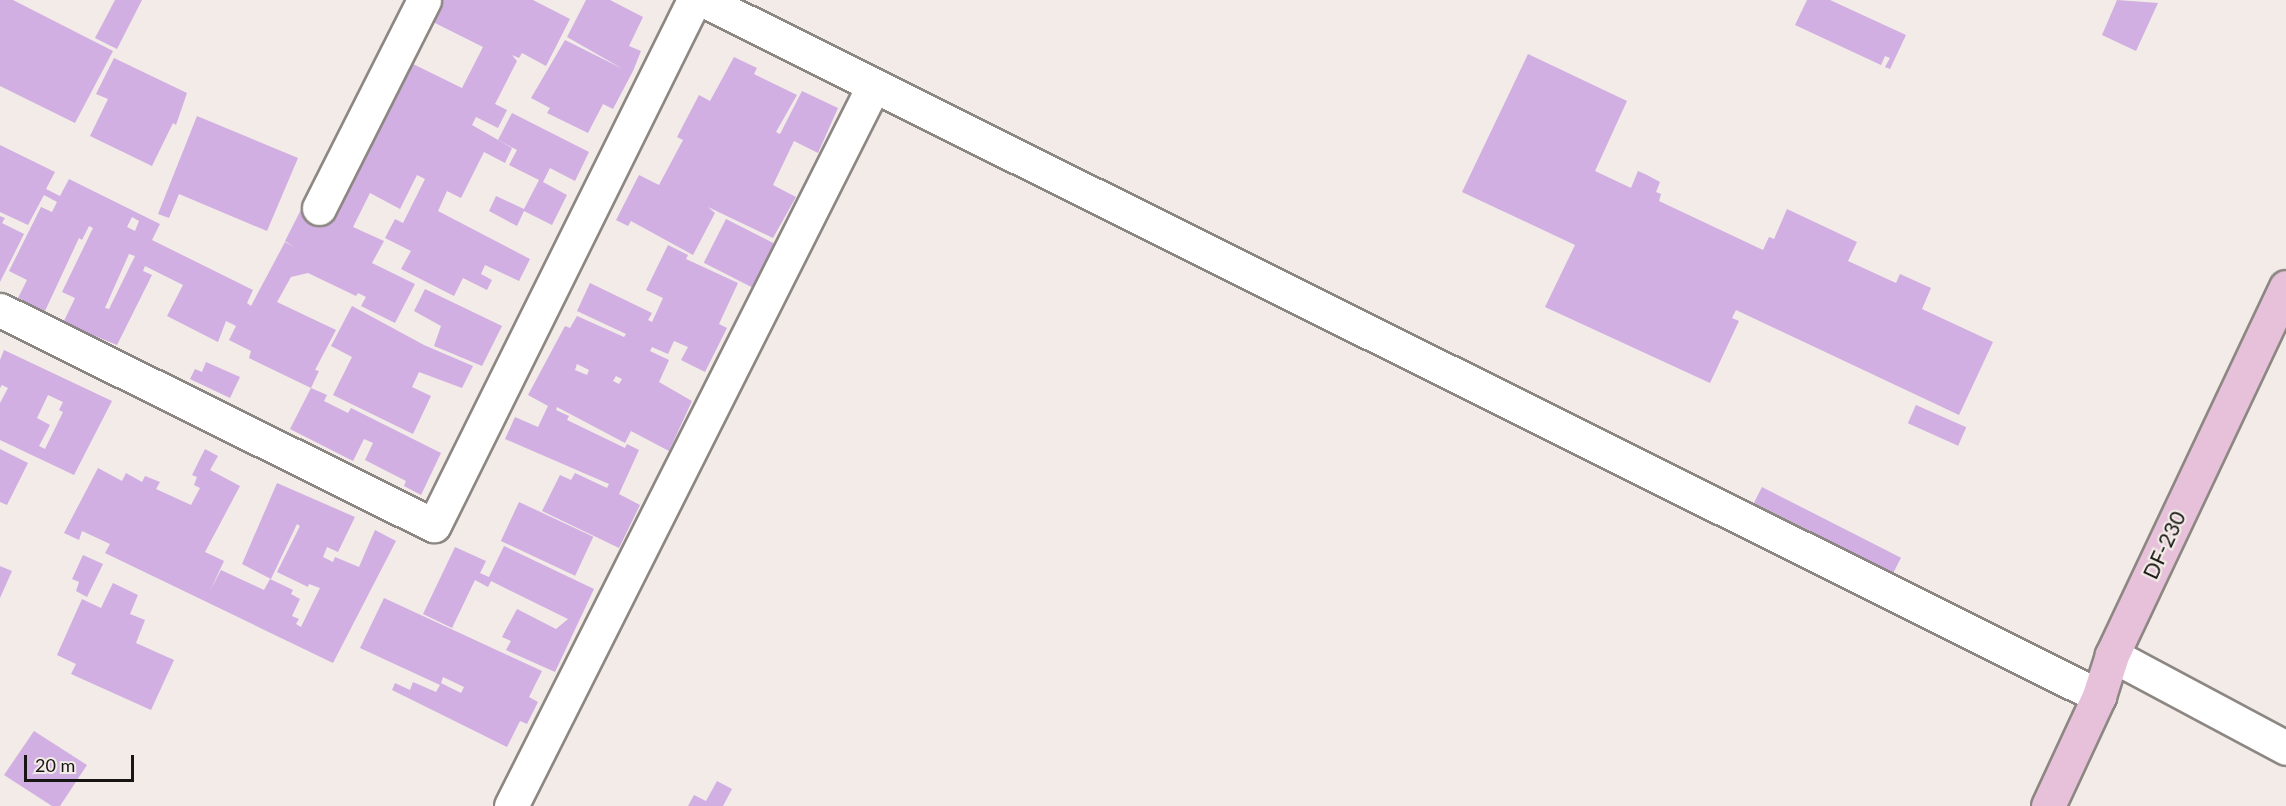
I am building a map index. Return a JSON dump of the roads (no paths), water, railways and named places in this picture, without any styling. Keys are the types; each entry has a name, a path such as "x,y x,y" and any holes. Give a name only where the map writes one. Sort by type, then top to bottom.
{"main road":[{"name":"DF-230","path":"2048,806 2099,696 2112,655 2286,287"}],"street":[{"path":"319,208 424,0"},
{"path":"0,310 434,525 694,0"},
{"path":"703,0 2099,696"},
{"path":"511,806 874,85"},
{"path":"2112,655 2286,748"}]}
